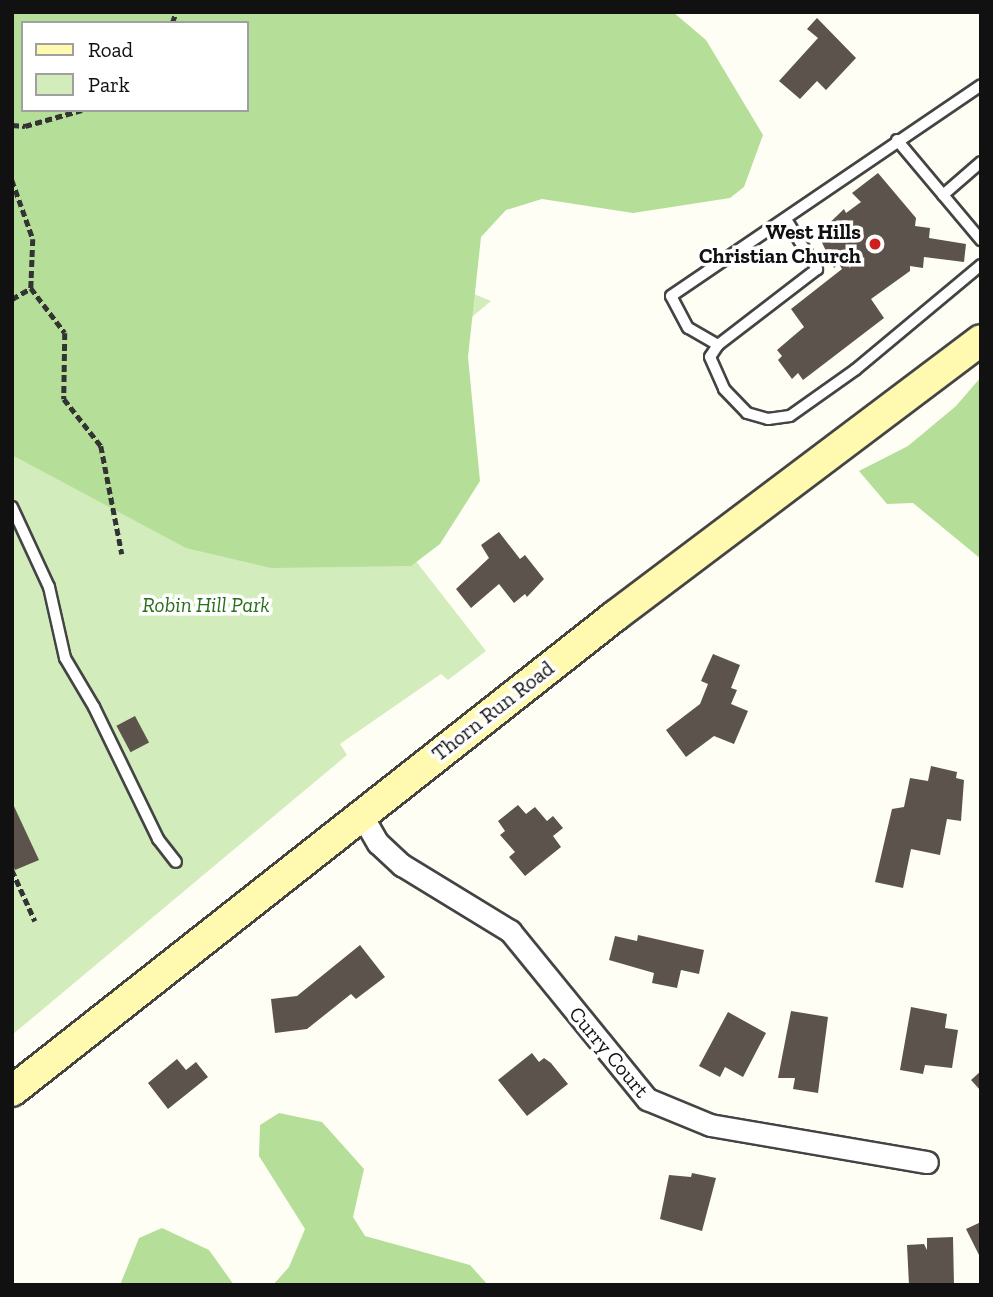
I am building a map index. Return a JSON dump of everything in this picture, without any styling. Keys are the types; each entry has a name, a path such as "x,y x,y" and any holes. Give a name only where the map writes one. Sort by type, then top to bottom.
{"street":[{"name":"Thorn Run Road","path":"12,1091 361,814 981,340"},
{"name":"Curry Court","path":"361,814 378,843 402,865 510,931 647,1099 710,1125 927,1162"}],"lane":[{"path":"718,345 688,328 671,296 787,221 897,140 981,85"},
{"path":"897,140 981,240"},
{"path":"943,195 981,162"},
{"path":"787,221 817,269 718,345 709,357 724,389 747,413 768,419 790,416 879,349 981,265"},
{"path":"12,508 49,587 65,658 94,707 158,839 176,862"}],"path":[{"path":"12,125 25,127 75,112"},
{"path":"12,180 33,239 31,288 65,333 64,399 101,446 122,554"},
{"path":"12,299 31,288"},
{"path":"12,870 36,921"}],"green space":[{"name":"Robin Hill Park","path":"12,12 21,21 21,112 247,112 268,208 491,301 323,442 486,651 448,680 441,674 340,744 347,755 12,1035"},
{"path":"12,12 673,12 706,40 763,135 744,187 730,198 633,213 542,199 506,210 481,237 468,357 480,481 440,544 411,566 271,568 186,548 12,455"},
{"path":"981,377 981,559 913,503 887,504 859,471 908,446 956,406"},
{"path":"279,1113 322,1122 364,1169 353,1217 365,1236 470,1265 488,1285 273,1285 289,1267 305,1229 259,1156 260,1125"},
{"path":"162,1228 209,1250 234,1285 120,1285 139,1238"}],"building":[{"path":"817,18 856,58 826,90 817,81 800,99 779,81 818,38 807,29"},
{"path":"878,173 916,218 915,226 930,228 929,238 966,244 964,262 924,257 923,268 910,266 910,271 871,299 884,318 803,380 798,373 792,379 778,360 782,356 777,350 804,327 791,309 842,269 839,264 834,268 818,234 844,209 846,213 861,202 852,193"},
{"path":"499,532 520,559 525,555 544,579 527,597 525,594 514,603 499,584 471,608 456,589 489,558 481,545"},
{"path":"713,654 740,665 731,688 737,690 731,704 748,711 734,744 714,736 686,757 666,730 700,704 708,684 701,681"},
{"path":"135,716 149,742 131,752 116,726"},
{"path":"931,766 957,772 956,778 964,780 961,821 947,819 940,855 911,849 903,888 875,882 892,809 904,807 910,778 928,781"},
{"path":"12,802 39,860 15,870 12,864"},
{"path":"518,805 526,814 535,807 547,821 553,816 563,828 553,836 561,847 525,876 509,857 515,852 500,835 505,831 498,821"},
{"path":"638,935 704,950 699,974 681,970 677,988 652,983 654,973 609,960 615,936 637,941"},
{"path":"360,945 385,977 356,999 351,994 307,1029 275,1033 271,999 297,996"},
{"path":"911,1007 947,1014 945,1028 958,1030 952,1068 925,1065 923,1074 900,1070"},
{"path":"791,1011 828,1017 818,1093 793,1089 795,1078 778,1078"},
{"path":"728,1012 766,1033 743,1077 725,1067 720,1077 699,1066"},
{"path":"532,1053 539,1062 544,1058 551,1063 568,1084 527,1116 498,1080"},
{"path":"177,1059 186,1070 196,1062 208,1077 168,1109 148,1083"},
{"path":"981,1071 981,1091 971,1080"},
{"path":"692,1173 716,1178 702,1231 660,1219 669,1175 691,1177"},
{"path":"981,1222 981,1259 966,1229"},
{"path":"953,1237 954,1285 909,1285 907,1245 924,1244 927,1250 927,1238"}],"place":[{"name":"West Hills Christian Church","path":"875,244"}]}
